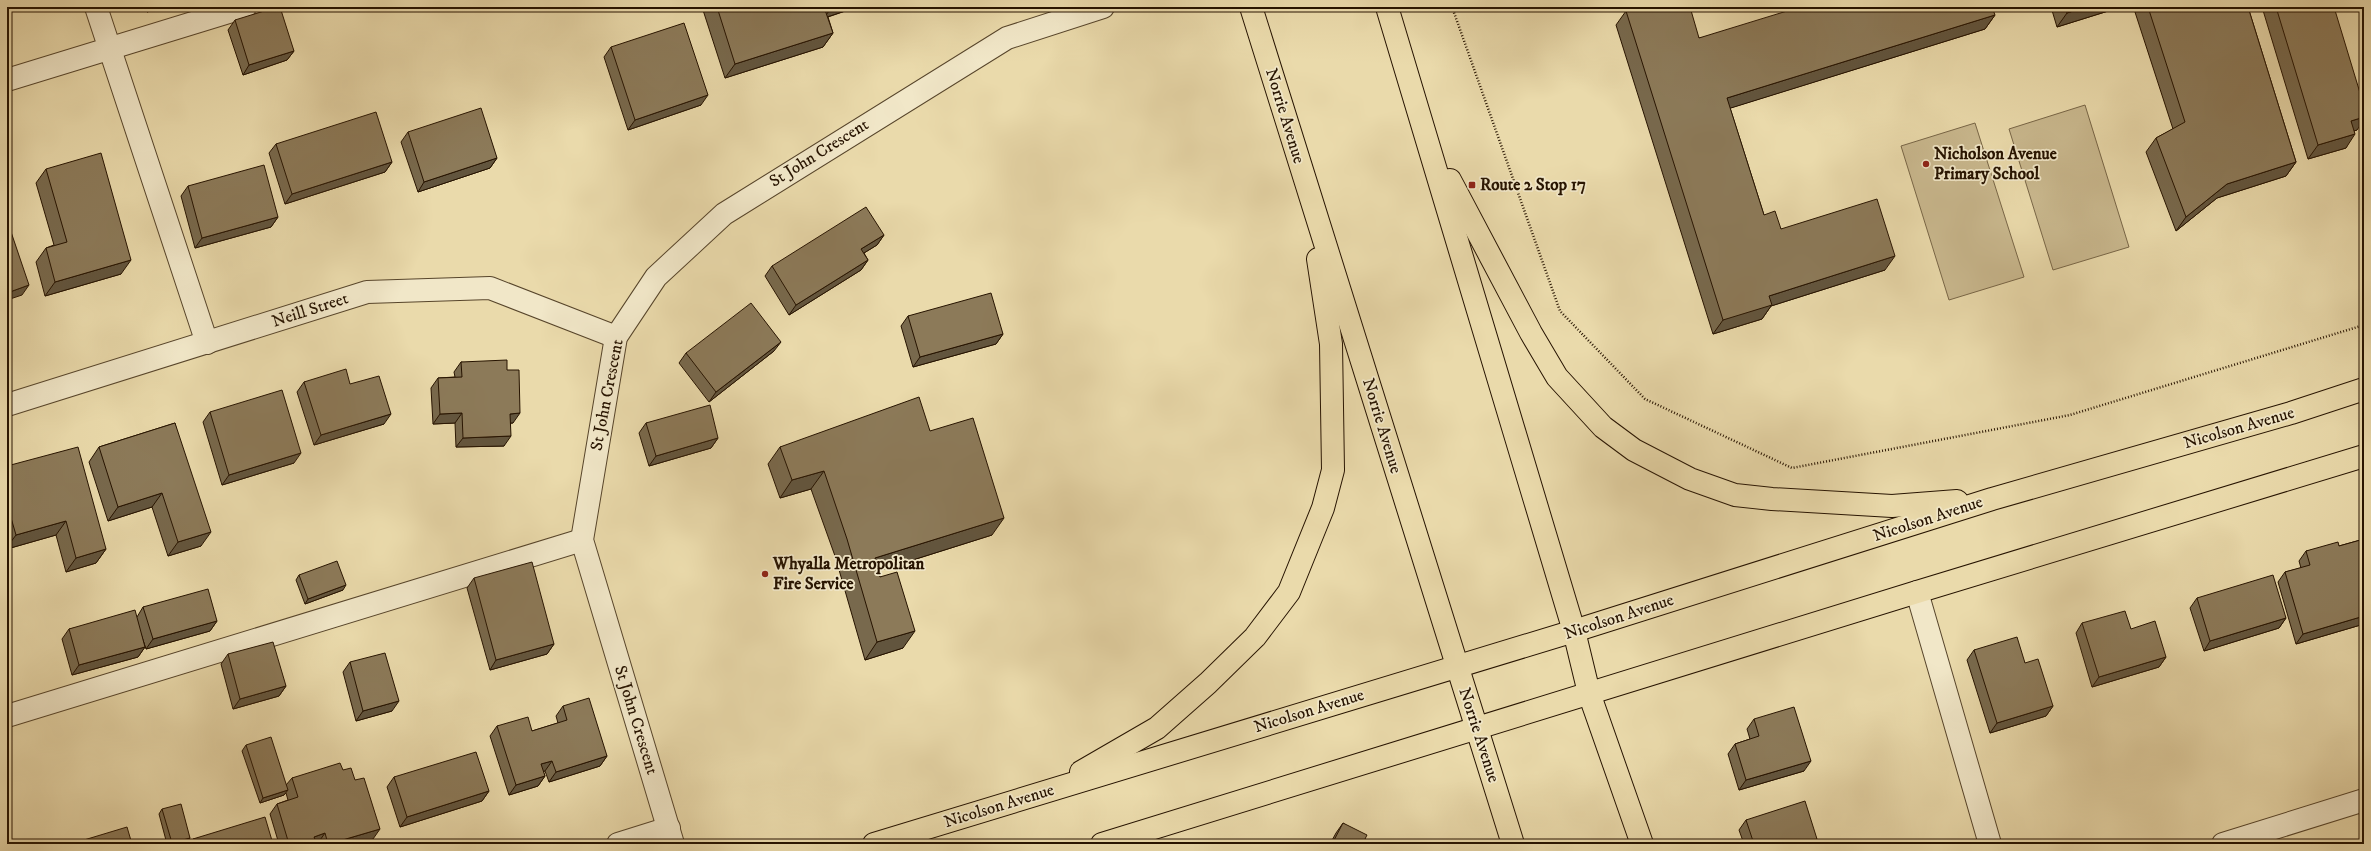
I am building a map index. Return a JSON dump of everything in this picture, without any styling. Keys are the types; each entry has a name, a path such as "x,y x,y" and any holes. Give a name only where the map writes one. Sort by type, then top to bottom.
{"main road":[{"name":"Norrie Avenue","path":"1251,7 1457,666 1478,728 1513,844"},
{"path":"1387,7 1574,631 1589,693 1642,844"},
{"path":"1427,137 1527,326 1557,377 1603,427 1634,450 1690,479 1735,495 1772,499 1892,506 1992,498"},
{"path":"1049,791 1157,728 1208,683 1255,637 1289,592 1323,508 1333,470 1331,344 1308,192"},
{"name":"Nicolson Avenue","path":"874,844 1574,631 1992,498 2291,413 2364,389"},
{"path":"1102,844 1917,592 2364,456"}],"street":[{"path":"96,7 207,343"},
{"path":"7,80 245,7"},
{"name":"St John Crescent","path":"671,836 582,540 616,336 656,277 724,214 1007,38 1103,7"},
{"name":"Neill Street","path":"7,405 367,292 490,288 616,336"},
{"path":"7,716 582,540"},
{"path":"1917,592 1990,844"},
{"path":"2222,844 2364,800"},
{"path":"618,844 671,836"}],"path":[{"path":"1452,7 1560,310 1645,399 1792,468 2070,415 2364,325"}],"shaded area":[{"path":"2085,105 2129,247 2053,270 2009,129"},
{"path":"1975,123 2024,277 1949,300 1901,146"}],"building":[{"path":"280,7 294,51 249,65 235,20"},
{"path":"717,7 824,7 833,33 735,64"},
{"path":"1639,7 1679,7 1680,10 1690,7 1699,38 1800,7 1992,7 1995,15 1727,98 1764,215 1775,211 1781,229 1877,199 1895,256 1769,296 1772,305 1723,320 1626,11"},
{"path":"2065,7 2086,7 2067,13"},
{"path":"2148,7 2248,7 2296,162 2227,184 2186,217 2156,138 2185,122"},
{"path":"2276,7 2334,7 2364,106 2364,117 2351,121 2355,134 2318,145"},
{"path":"684,23 708,95 635,120 611,47"},
{"path":"481,108 497,158 424,182 408,132"},
{"path":"376,112 392,162 292,194 276,144"},
{"path":"101,153 131,260 55,282 46,248 67,242 46,169"},
{"path":"264,165 278,217 202,238 188,186"},
{"path":"866,207 884,235 861,249 868,260 796,305 772,266"},
{"path":"8,223 29,285 7,293 7,224"},
{"path":"991,293 1003,334 920,357 908,316"},
{"path":"751,303 781,342 716,392 686,353"},
{"path":"507,360 507,370 519,370 520,413 510,414 511,436 463,438 462,413 440,414 438,378 462,377 461,362"},
{"path":"346,369 350,384 379,376 391,414 321,435 304,382"},
{"path":"282,390 301,453 229,475 210,412"},
{"path":"919,397 930,431 973,418 1004,518 875,558 880,577 897,572 915,631 877,642 847,539 824,471 792,480 780,447"},
{"path":"710,405 718,438 656,456 646,423"},
{"path":"175,423 211,532 178,542 162,493 118,507 99,447"},
{"path":"78,447 106,549 76,558 66,521 16,535 7,504 7,466"},
{"path":"2364,539 2364,616 2303,634 2285,572 2310,565 2306,551 2338,542 2339,546"},
{"path":"337,561 346,585 308,599 299,575"},
{"path":"532,562 554,644 496,660 474,578"},
{"path":"2273,575 2286,618 2210,641 2197,598"},
{"path":"208,589 217,621 153,639 143,607"},
{"path":"135,610 145,647 79,665 69,629"},
{"path":"2125,611 2131,629 2155,621 2166,657 2099,677 2082,623"},
{"path":"2017,637 2025,663 2038,659 2053,706 1997,723 1974,650"},
{"path":"273,642 286,686 240,699 228,654"},
{"path":"385,653 399,701 363,711 350,662"},
{"path":"589,698 607,756 556,772 552,761 541,764 545,776 516,785 497,726 528,717 532,731 567,720 563,706"},
{"path":"1794,707 1811,761 1746,780 1735,744 1759,736 1754,719"},
{"path":"271,737 288,790 263,798 246,745"},
{"path":"476,752 489,791 407,817 394,777"},
{"path":"340,763 343,770 351,768 355,780 364,778 380,829 329,844 325,833 314,837 317,844 289,844 277,804 298,797 292,778"},
{"path":"1805,801 1817,839 1809,842 1809,844 1754,844 1746,820"},
{"path":"181,804 190,838 172,843 162,809"},
{"path":"265,817 273,844 195,844 193,839"},
{"path":"1343,823 1367,835 1365,839 1375,844 1332,844"},
{"path":"127,827 132,844 85,844 84,840"}],"place":[{"name":"Nicholson Avenue Primary School","path":"1926,164"},
{"name":"Route 2 Stop 17","path":"1472,185"},
{"name":"Whyalla Metropolitan Fire Service","path":"765,574"}]}
